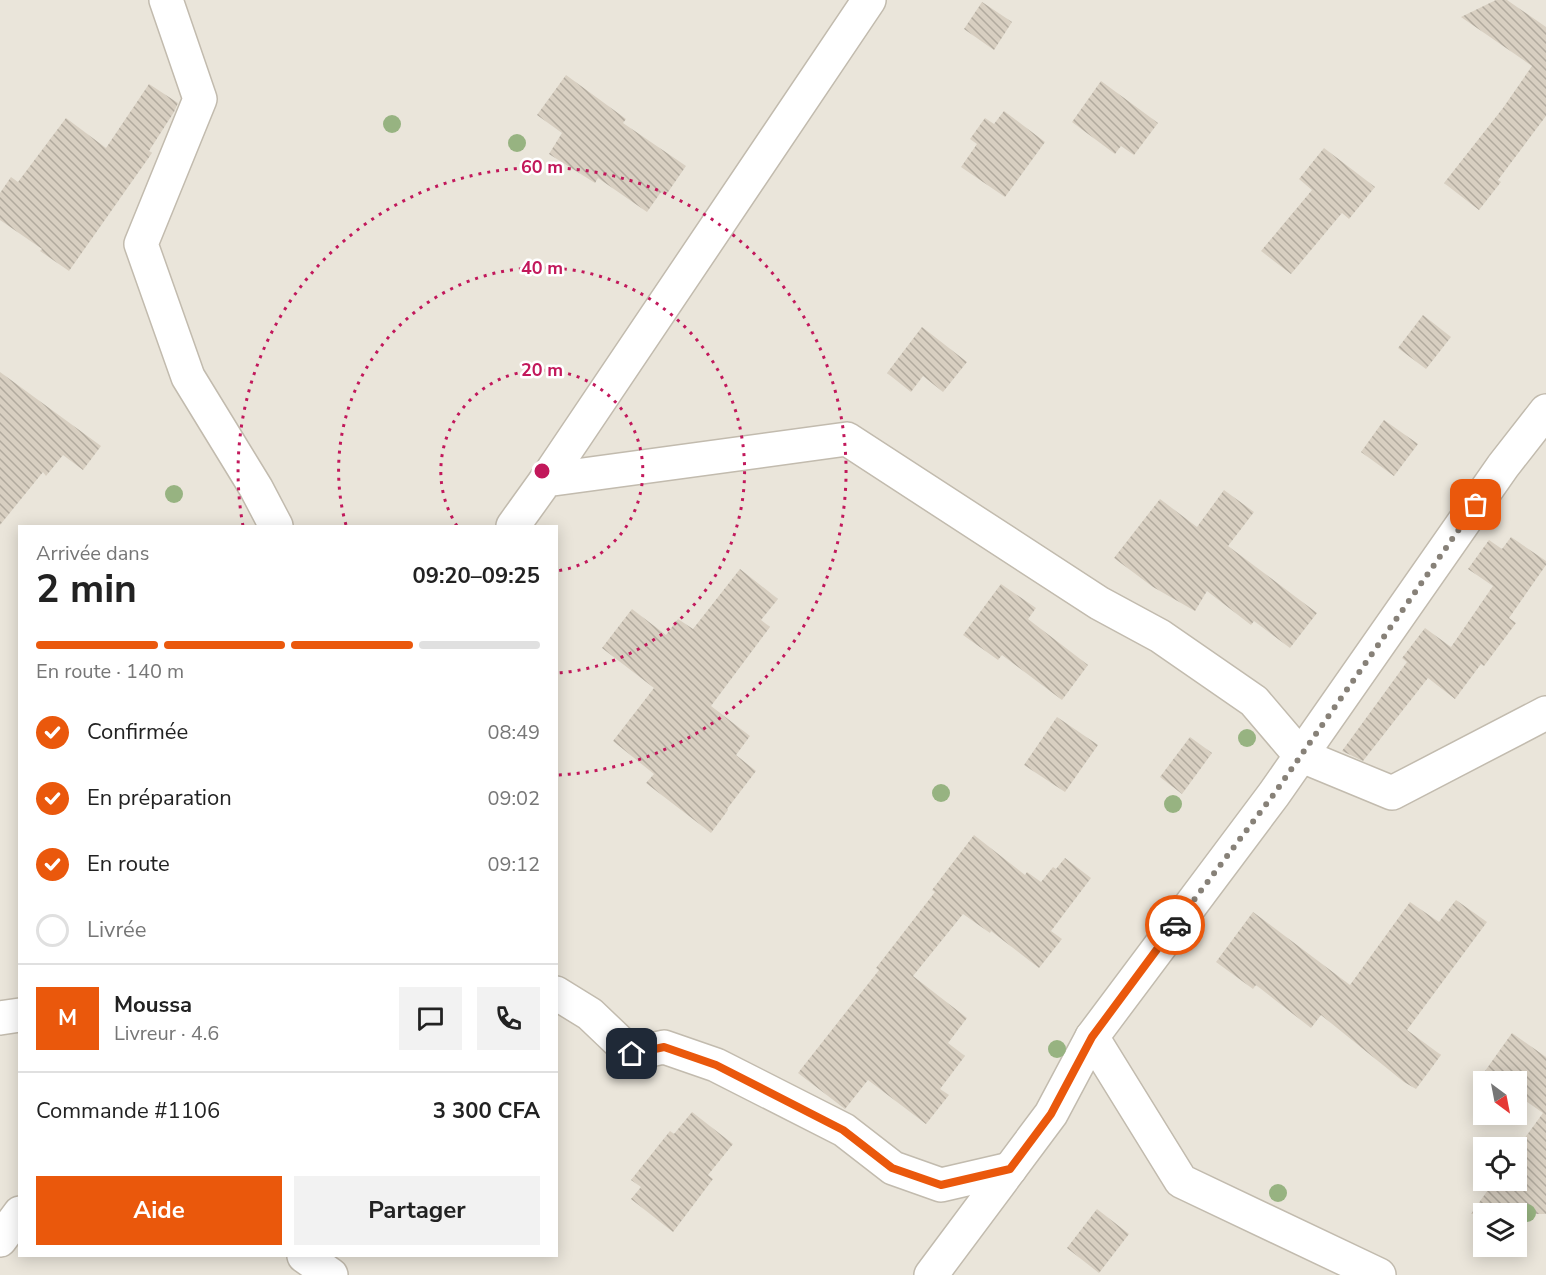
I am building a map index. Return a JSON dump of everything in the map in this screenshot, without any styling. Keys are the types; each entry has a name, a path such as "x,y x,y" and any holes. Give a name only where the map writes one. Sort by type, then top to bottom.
{"street":[{"path":"166,0 200,99 141,244 188,377 256,488 275,525"},
{"path":"514,525 869,0"},
{"path":"932,1275 1051,1114 1092,1037 1274,794 1503,466 1546,411"},
{"path":"546,480 847,439 1099,603 1160,636 1254,701 1300,755 1392,793 1546,713"},
{"path":"558,994 590,1014 632,1054 664,1047 716,1065 843,1130 892,1168 941,1185 1010,1169"},
{"path":"0,1018 18,1015"},
{"path":"1092,1037 1181,1181 1379,1275"},
{"path":"0,1240 18,1216"},
{"path":"305,1257 331,1275"}],"shaded area":[{"path":"0,0 1546,0 1546,1275 0,1275"}],"building":[{"path":"1496,0 1507,0 1546,27 1546,116 1498,180 1501,182 1479,210 1444,183 1503,108 1532,66 1461,17"},
{"path":"982,2 1012,22 994,50 964,29"},
{"path":"566,75 626,119 623,123 686,166 666,195 661,192 647,212 598,178 595,183 549,154 562,133 537,115"},
{"path":"1101,81 1158,123 1134,155 1121,146 1115,154 1072,122"},
{"path":"149,84 178,103 149,151 152,153 69,271 0,220 0,193 11,177 18,182 66,118 106,148"},
{"path":"1004,111 1045,142 1005,197 961,167 977,144 970,139 985,118 994,124"},
{"path":"1324,148 1375,187 1349,219 1342,213 1291,274 1261,251 1312,190 1299,179"},
{"path":"1423,315 1451,337 1426,369 1398,348"},
{"path":"922,327 967,362 943,392 923,376 911,392 887,373"},
{"path":"0,372 101,446 83,470 63,455 46,476 43,472 0,525"},
{"path":"1384,420 1418,444 1394,476 1361,452"},
{"path":"1224,490 1254,512 1228,546 1317,613 1290,648 1254,621 1251,625 1207,591 1195,611 1153,587 1114,558 1160,499 1197,527"},
{"path":"1511,537 1546,561 1546,565 1509,618 1516,623 1484,666 1481,664 1455,699 1428,678 1363,761 1342,751 1407,662 1402,658 1425,628 1451,647 1493,586 1468,569 1489,540 1502,549"},
{"path":"740,569 778,599 761,620 770,627 711,706 750,736 736,755 756,771 711,833 646,783 654,774 613,741 654,688 602,648 632,609 666,635 678,619 693,629"},
{"path":"1001,584 1036,608 1028,619 1088,665 1062,700 1002,655 998,660 963,635"},
{"path":"1057,717 1098,745 1065,792 1024,765"},
{"path":"1190,737 1212,753 1182,794 1160,777"},
{"path":"974,835 1025,875 1027,872 1041,882 1053,867 1056,869 1065,858 1091,878 1051,931 1062,939 1039,968 991,931 990,933 963,914 913,976 967,1018 948,1043 965,1056 940,1089 949,1095 926,1124 868,1080 845,1109 798,1073 879,970 876,968 935,892 932,890"},
{"path":"1456,900 1487,922 1407,1030 1441,1055 1416,1089 1404,1082 1321,1015 1311,1028 1256,985 1253,989 1216,962 1253,912 1350,985 1410,902 1439,922"},
{"path":"1512,1033 1546,1057 1546,1214 1527,1214 1527,1203 1479,1203 1487,1191 1527,1191 1525,1137 1543,1113 1527,1102 1527,1071 1485,1071"},
{"path":"692,1112 733,1144 708,1175 713,1179 673,1232 631,1199 641,1187 631,1180 670,1131 674,1134"},
{"path":"1097,1209 1129,1234 1099,1273 1067,1248"}],"way so far":[{"path":"1175,925 1274,794 1476,505"}],"route":[{"path":"632,1054 664,1047 716,1065 843,1130 892,1168 941,1185 1010,1169 1051,1114 1092,1037 1175,925"}]}
